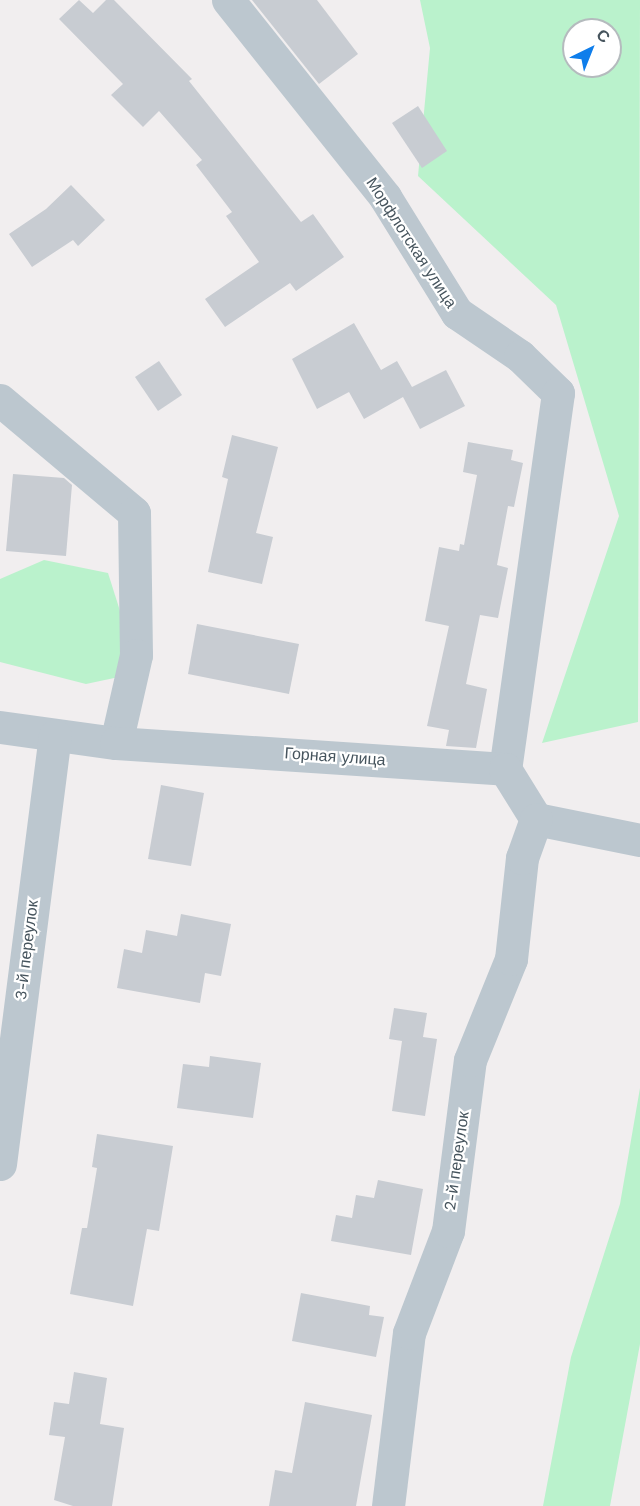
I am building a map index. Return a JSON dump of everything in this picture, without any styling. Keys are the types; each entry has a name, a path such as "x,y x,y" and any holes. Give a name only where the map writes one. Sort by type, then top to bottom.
{"street":[{"name":"Морфлотская улица","path":"228,0 385,197 458,313 520,356 558,393 505,769"},
{"path":"0,400 134,513 136,655 116,743"},
{"name":"Горная улица","path":"0,727 116,743 505,769"},
{"name":"3-й переулок","path":"0,1164 55,736"},
{"path":"505,769 536,819 640,840"},
{"name":"2-й переулок","path":"388,1506 409,1333 448,1231 470,1060 511,959 522,858 536,819"}],"green space":[{"path":"420,0 640,0 638,722 542,743 619,516 556,305 418,176 430,48"},
{"path":"44,560 108,573 127,633 133,674 86,684 0,662 0,579"},
{"path":"640,1088 640,1344 610,1506 543,1506 571,1357 620,1204"}],"building":[{"path":"79,0 93,13 106,0 114,0 192,79 189,81 301,222 313,214 344,257 296,291 290,283 225,327 205,299 259,262 226,216 232,212 196,165 202,160 159,111 143,127 111,95 123,84 59,19"},
{"path":"252,0 317,0 358,54 319,84"},
{"path":"418,106 447,151 422,168 392,123"},
{"path":"71,185 105,220 78,246 73,240 32,267 9,234 46,209"},
{"path":"354,323 381,370 397,361 412,387 446,370 465,406 420,429 403,397 364,419 349,392 317,409 292,359"},
{"path":"159,361 182,395 158,411 135,377"},
{"path":"232,435 278,447 256,533 273,537 262,584 208,572 228,479 222,477"},
{"path":"468,442 513,450 511,460 523,463 514,507 508,506 497,565 508,568 498,618 480,615 466,684 487,689 476,748 446,746 449,730 427,726 449,626 425,621 439,547 459,551 460,544 464,545 477,475 463,472"},
{"path":"13,474 64,478 72,485 66,556 6,551"},
{"path":"197,624 299,644 289,694 188,674"},
{"path":"161,785 204,793 191,866 148,859"},
{"path":"181,914 231,924 221,976 205,973 200,1003 117,988 124,949 142,953 146,930 177,936"},
{"path":"394,1008 427,1013 423,1037 437,1039 425,1116 392,1111 402,1041 389,1039"},
{"path":"210,1056 261,1063 253,1118 177,1108 183,1064 209,1067"},
{"path":"97,1134 173,1146 159,1231 147,1229 133,1306 70,1294 82,1228 87,1228 97,1168 92,1167"},
{"path":"378,1180 423,1189 411,1255 331,1241 336,1215 352,1218 356,1195 374,1198"},
{"path":"301,1293 370,1306 369,1315 384,1317 376,1357 292,1341"},
{"path":"74,1372 107,1378 100,1424 124,1428 112,1506 73,1506 54,1500 65,1437 49,1435 54,1402 69,1404"},
{"path":"305,1402 372,1415 356,1506 269,1506 275,1470 292,1473"}]}
